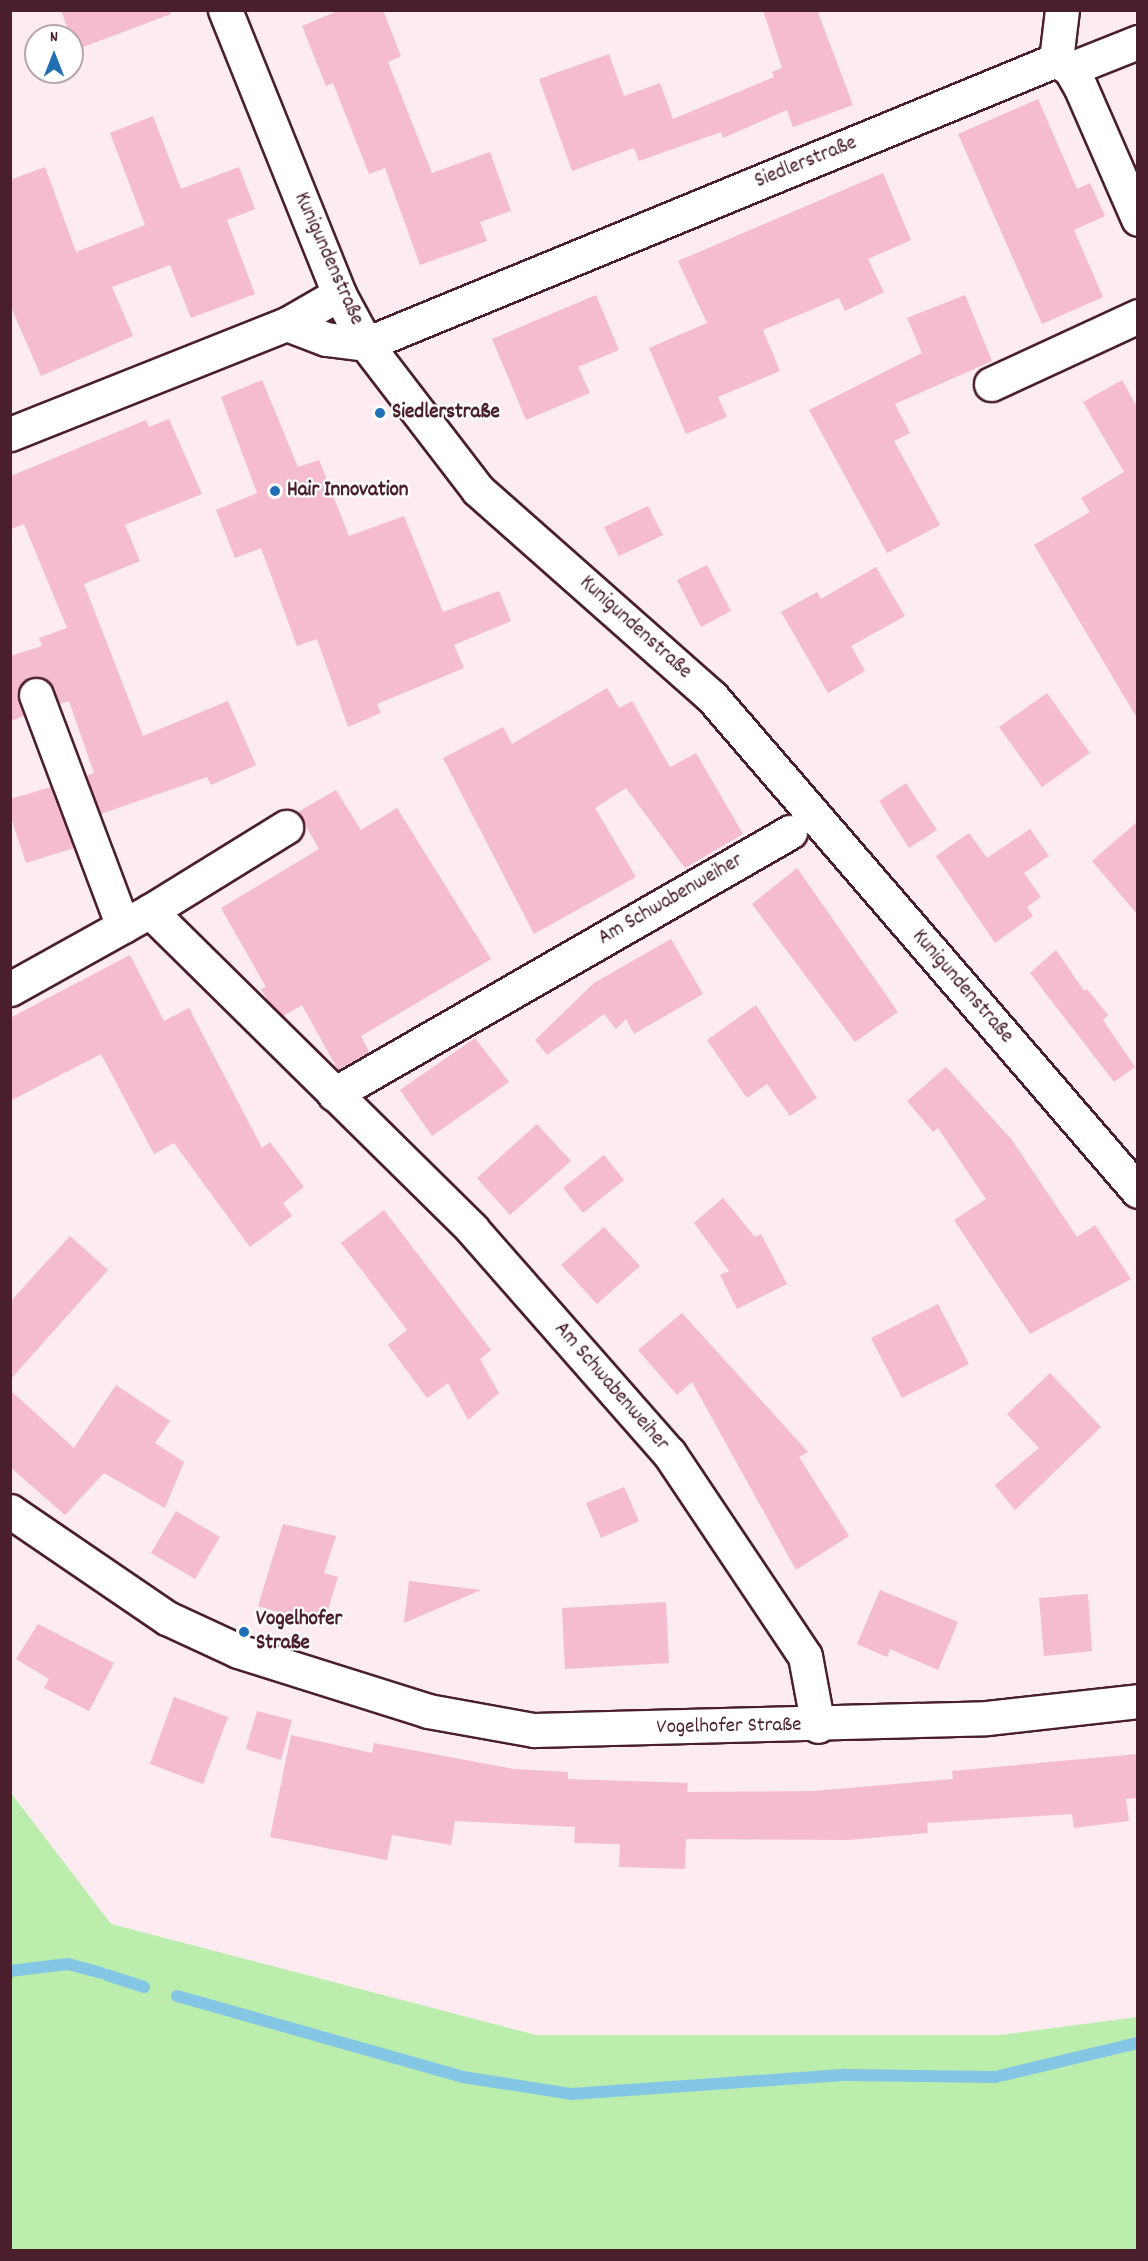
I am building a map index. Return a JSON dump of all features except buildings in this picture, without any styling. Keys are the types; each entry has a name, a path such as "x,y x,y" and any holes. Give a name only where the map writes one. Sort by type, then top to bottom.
{"street":[{"name":"Kunigundenstraße","path":"225,10 339,294 366,344 478,490 712,697 1137,1191"},
{"path":"1062,10 1063,64 1137,219"},
{"name":"Siedlerstraße","path":"287,324 326,339 366,344 1063,64 1137,42"},
{"path":"10,434 287,324 339,294"},
{"path":"991,384 1137,316"},
{"path":"36,695 137,919"},
{"path":"10,988 137,919 286,827"},
{"name":"Am Schwabenweiher","path":"334,1094 790,832"},
{"name":"Am Schwabenweiher","path":"137,919 334,1094 472,1229 669,1454 806,1656 818,1726"},
{"name":"Vogelhofer Straße","path":"10,1511 167,1618 238,1651 428,1711 534,1730 818,1726 987,1718 1137,1701"}],"green space":[{"path":"11,1793 111,1924 536,2035 1000,2035 1137,2017 1137,2250 11,2250"}],"waterway":[{"path":"10,1971 68,1964 101,1973"},
{"path":"107,1975 144,1987"},
{"path":"177,1996 463,2077 571,2094 845,2075 995,2077 1138,2043"}],"place":[{"name":"Siedlerstraße","path":"380,413"},
{"name":"Hair Innovation","path":"275,491"},
{"name":"Vogelhofer Straße","path":"244,1632"}]}
